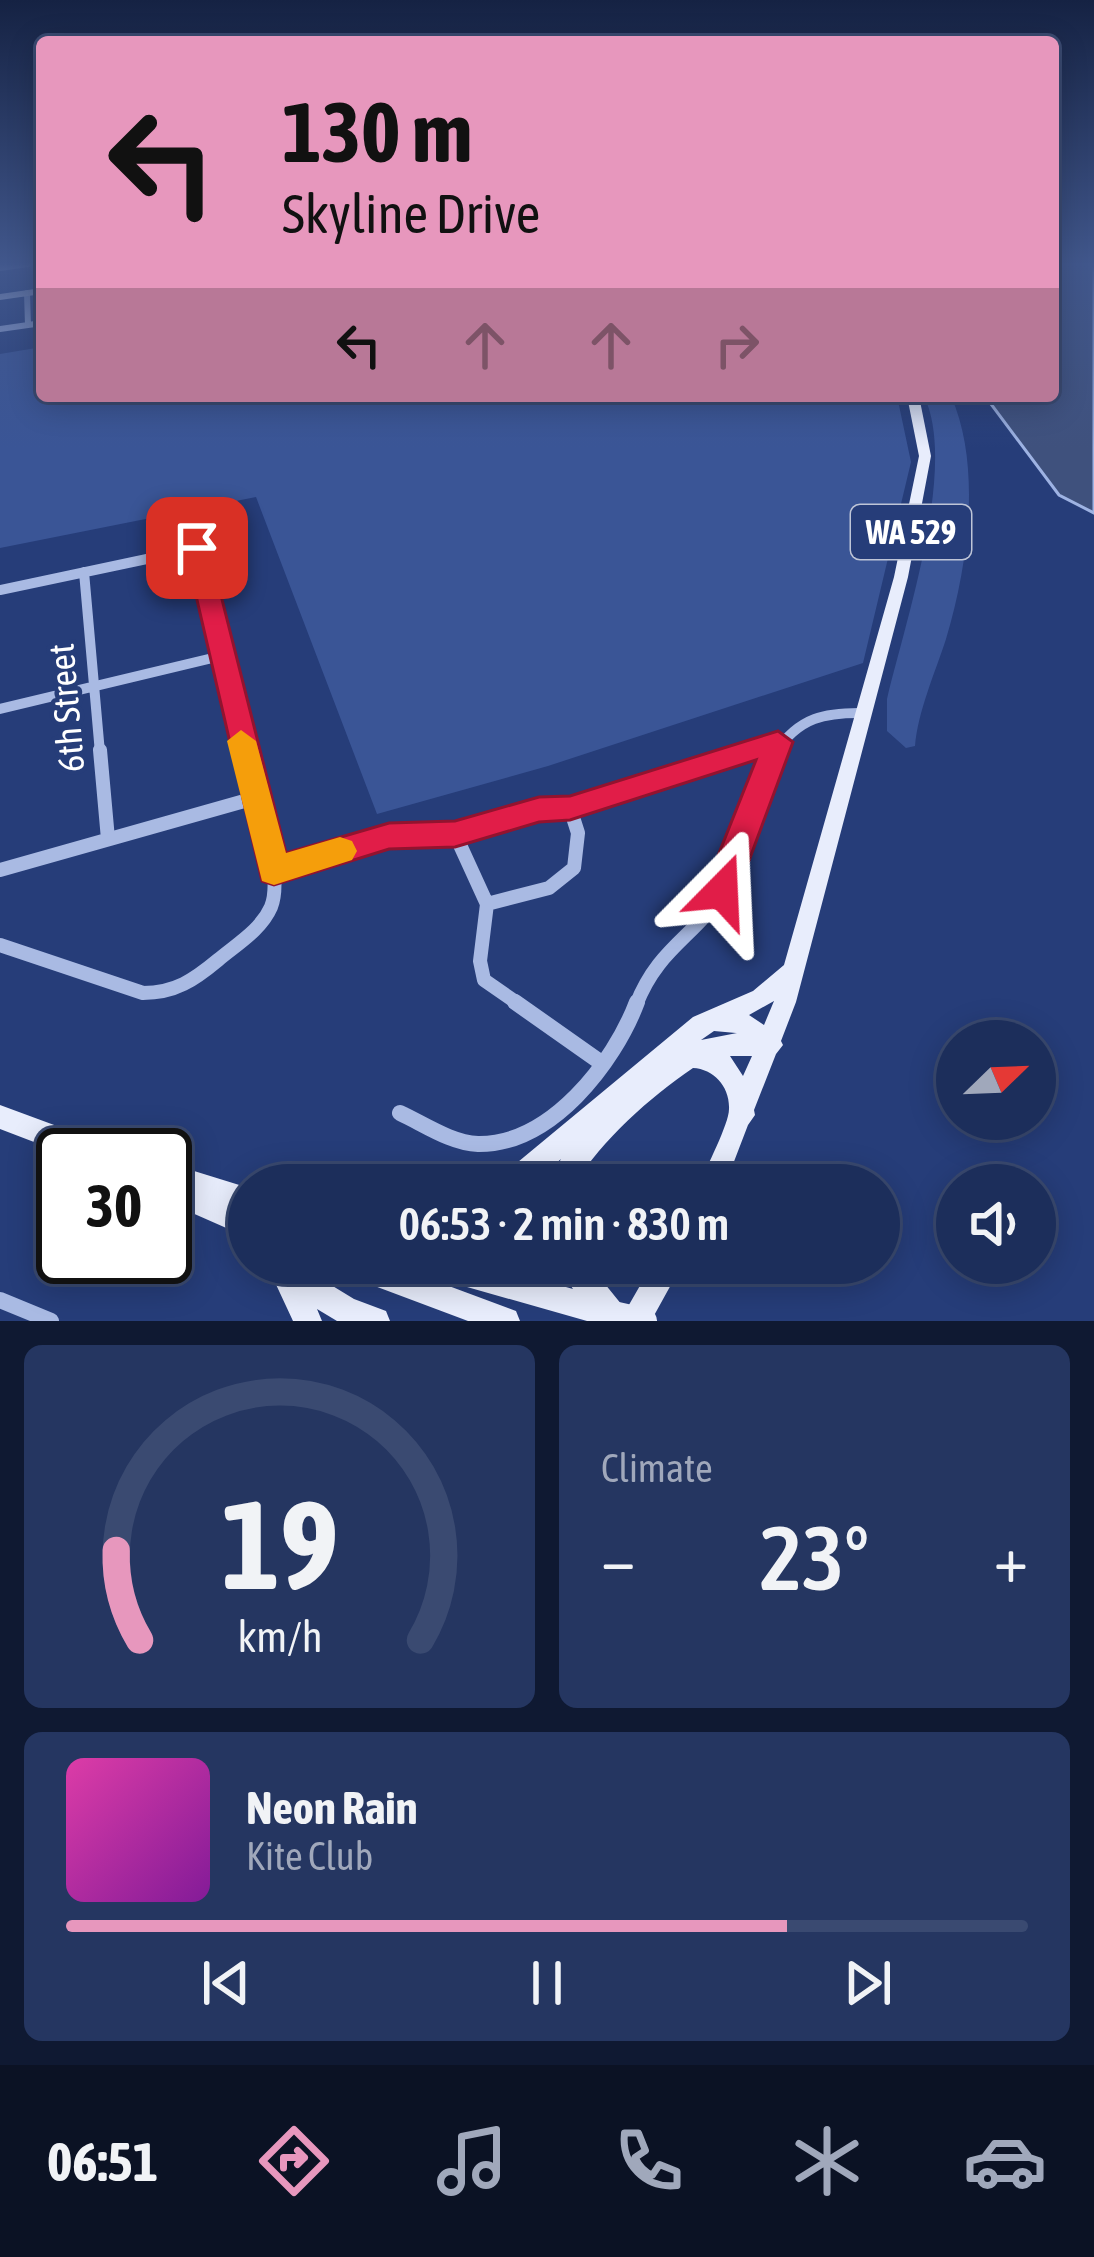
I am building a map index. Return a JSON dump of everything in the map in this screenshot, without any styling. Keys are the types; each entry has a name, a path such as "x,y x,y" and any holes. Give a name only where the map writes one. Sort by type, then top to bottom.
{"main road":[{"name":"WA 529","path":"722,1164 771,1045 866,713 923,478 923,433 915,402"},
{"path":"535,1164 700,1025 761,998 795,967"},
{"path":"700,1025 733,1020 771,1045"},
{"path":"572,1164 582,1148 686,1057 729,1044 771,1045"},
{"path":"686,1057 706,1056 725,1067 736,1083 743,1117"},
{"path":"0,1117 36,1130"},
{"path":"192,1183 228,1194"},
{"path":"192,1202 228,1223"},
{"path":"196,1204 228,1217"},
{"path":"291,1284 308,1321"},
{"path":"306,1284 347,1311 376,1321"},
{"path":"406,1284 506,1321"},
{"path":"505,1284 644,1321"},
{"path":"591,1284 624,1318"},
{"path":"624,1318 652,1284"}],"street":[{"path":"0,329 28,325"},
{"path":"0,944 143,993 165,993 193,981 259,926 273,903 274,871 189,513"},
{"path":"0,590 197,548"},
{"name":"6th Street","path":"84,572 108,838"},
{"path":"0,710 221,656"},
{"path":"274,871 389,836 455,834 539,810 570,808 778,742 833,709 866,713"},
{"path":"400,1113 474,1145 507,1142 586,1088 621,1043 632,1006 662,953 713,908 778,742"},
{"path":"0,870 255,798"},
{"path":"488,904 558,884 572,873 581,844 570,808"},
{"path":"455,834 488,904 480,961 484,980 603,1064"},
{"path":"0,1300 51,1321"}],"shaded area":[{"path":"1059,325 1094,325 1094,513 1059,495 989,402 1059,402"},
{"path":"36,348 36,402 898,402 911,462 863,663 548,766 377,814 256,497 0,548 0,354"},
{"path":"926,402 953,402 966,453 968,516 954,610 915,746 906,748 887,731 887,699 925,545 935,462"}],"slow traffic":[{"path":"241,741 274,871 340,851"}],"route":[{"path":"197,548 274,871 389,836 455,834 539,810 570,808 778,742 722,891"}]}
